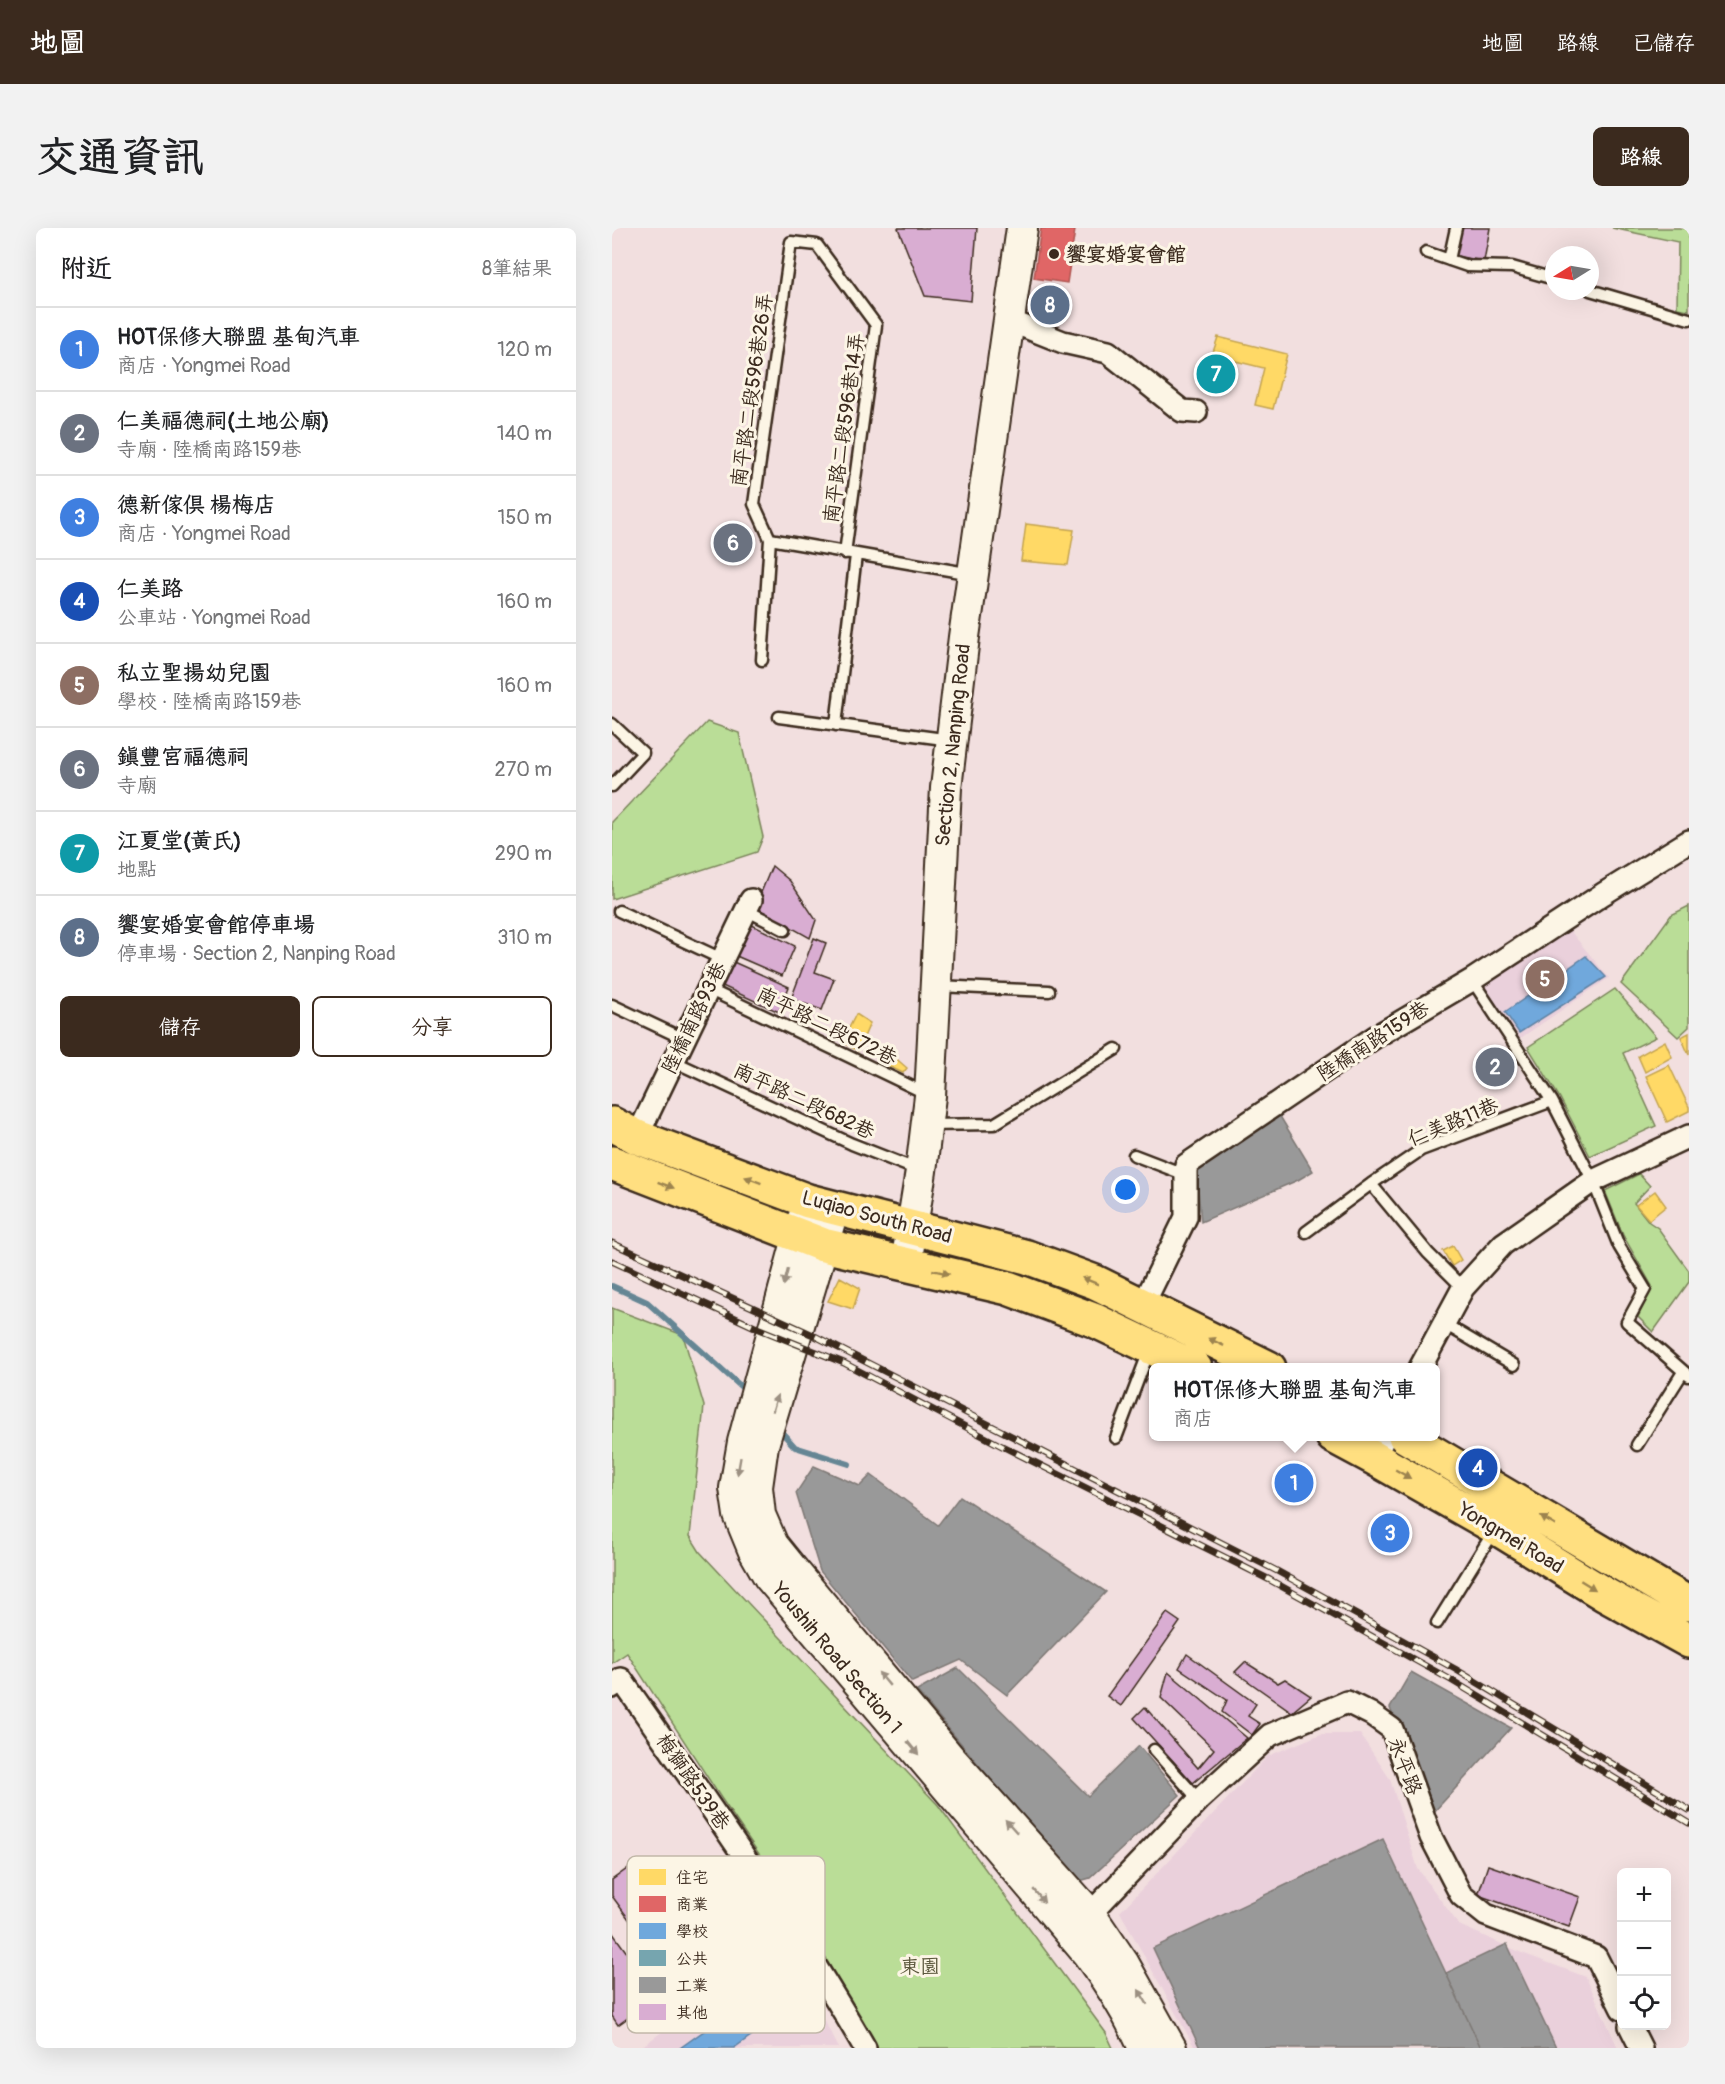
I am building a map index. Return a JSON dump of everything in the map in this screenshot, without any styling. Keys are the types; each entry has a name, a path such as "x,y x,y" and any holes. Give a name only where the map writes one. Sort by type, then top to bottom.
{"main road":[{"name":"Luqiao South Road","path":"624,1130 821,1204 1028,1257 1095,1282 1143,1305"},
{"name":"Luqiao South Road","path":"612,1163 810,1240 1008,1288 1139,1340"},
{"path":"1143,1305 1259,1363"},
{"path":"1139,1340 1185,1363"},
{"name":"Yongmei Road","path":"1351,1441 1380,1447 1505,1514 1689,1604"},
{"name":"Yongmei Road","path":"1411,1441 1604,1594 1689,1641"}],"street":[{"name":"Section 2, Nanping Road","path":"906,1264 929,1110 946,788 973,574 1022,228"},
{"path":"1008,320 1063,342 1108,352 1182,411 1196,412"},
{"name":"陸橋南路159巷","path":"1186,1175 1186,1165 1376,1037 1472,980 1689,841"},
{"name":"陸橋南路93巷","path":"624,1130 673,1061 748,905"},
{"path":"1423,1363 1463,1288 1503,1244 1593,1181 1689,1136"},
{"path":"1143,1305 1186,1217 1186,1175"},
{"name":"Youshih Road Section 1","path":"821,1204 743,1442 735,1488 739,1515 753,1549 769,1577 1079,1923 1124,1964 1171,2048"},
{"name":"梅獅路539巷","path":"612,1687 621,1679 743,1856"},
{"name":"永平路","path":"1079,1923 1199,1800 1269,1735 1347,1702 1371,1714 1392,1729 1431,1837 1461,1895 1486,1915 1596,1958 1617,1999"},
{"name":"Youshih Road Section 1","path":"1079,1923 1100,1970 1134,2026 1144,2048"},
{"name":"梅獅路539巷","path":"825,1979 865,2048"},
{"path":"1632,2030 1641,2048"}],"lane":[{"path":"1449,260 1456,228"},
{"name":"南平路二段596巷26弄","path":"770,539 754,504 791,242"},
{"name":"南平路二段596巷14弄","path":"791,242 817,245 876,325 850,554 836,725"},
{"path":"1426,252 1467,266 1512,267 1545,276"},
{"path":"1599,293 1689,318"},
{"path":"762,660 770,539 973,574"},
{"path":"779,717 952,741"},
{"path":"612,724 643,753 612,786"},
{"path":"748,905 785,930"},
{"path":"620,911 722,959"},
{"path":"1472,980 1552,1101 1593,1181 1619,1246 1645,1289 1627,1322 1686,1374 1637,1445"},
{"path":"935,986 1049,991"},
{"name":"南平路二段672巷","path":"708,989 929,1110"},
{"path":"612,1005 684,1039"},
{"path":"929,1110 994,1124 1116,1049"},
{"name":"南平路二段682巷","path":"673,1061 852,1144 921,1172"},
{"name":"仁美路11巷","path":"1306,1232 1422,1150 1552,1101"},
{"path":"1134,1155 1186,1175"},
{"path":"1371,1184 1428,1253 1463,1288"},
{"path":"1443,1323 1514,1365"},
{"path":"1116,1438 1139,1340"},
{"path":"1437,1623 1505,1514"},
{"path":"1154,1750 1199,1800"}],"shaded area":[{"path":"1562,921 1609,978 1519,1039 1481,980"},
{"path":"1321,1734 1360,1734 1390,1779 1418,1869 1459,1925 1522,1953 1586,1977 1618,2048 1195,2048 1120,1912 1268,1756"},
{"path":"825,2022 839,2048 640,2048 660,2033 825,2033"}],"green space":[{"path":"1612,228 1689,228 1689,310 1677,308 1678,242"},
{"path":"707,722 739,733 763,837 757,852 612,899 612,822"},
{"path":"1689,906 1689,1027 1678,1037 1621,984 1671,915"},
{"path":"1615,989 1656,1037 1623,1053 1656,1126 1590,1156 1560,1098 1528,1047"},
{"path":"1639,1174 1650,1186 1634,1203 1649,1222 1658,1228 1689,1271 1689,1282 1653,1332 1638,1317 1652,1286 1623,1235 1605,1191"},
{"name":"東園","path":"612,1308 683,1335 704,1406 690,1536 700,1552 938,1805 1106,2033 1113,2048 878,2048 825,1958 825,1856 760,1856 627,1653 612,1663"}],"building: 住宅":[{"path":"1218,337 1287,354 1273,409 1255,405 1264,368 1231,360 1223,384 1204,380"},
{"path":"1026,524 1074,530 1068,565 1021,561"},
{"path":"856,1014 870,1023 858,1051 842,1042"},
{"path":"1689,1033 1689,1055 1681,1037"},
{"path":"1665,1041 1672,1057 1645,1072 1638,1056"},
{"path":"892,1055 907,1068 903,1073 886,1065"},
{"path":"1669,1065 1689,1111 1667,1122 1646,1076"},
{"path":"1655,1191 1666,1206 1649,1220 1636,1205"},
{"path":"1453,1246 1461,1260 1452,1266 1443,1251"},
{"path":"840,1277 860,1288 853,1309 828,1301"}],"building: 商業":[{"name":"饗宴婚宴會館","path":"1041,228 1075,230 1067,283 1034,278"}],"building: 學校":[{"path":"1586,956 1606,977 1519,1033 1505,1012"},
{"path":"701,2033 755,2033 734,2048 680,2048"}],"building: 公共":[{"path":"724,535 743,535 743,551 723,551"},
{"path":"1485,1052 1506,1053 1505,1082 1485,1080"}],"building: 工業":[{"path":"1278,1113 1313,1171 1298,1180 1201,1222 1196,1167"},
{"path":"814,1466 860,1486 871,1475 938,1525 960,1496 1106,1592 1007,1695 961,1660 912,1682 820,1571 796,1493"},
{"path":"958,1668 1088,1796 1139,1746 1180,1795 1090,1878 1080,1881 1071,1875 917,1691"},
{"path":"1411,1672 1511,1728 1431,1815 1390,1708"},
{"path":"1383,1839 1481,2048 1200,2048 1153,1948"},
{"path":"1507,1944 1556,2048 1481,2048 1446,1973"}],"building: 其他":[{"path":"898,228 977,228 971,301 925,296"},
{"path":"1461,228 1490,228 1484,261 1455,256"},
{"path":"772,866 790,881 816,920 810,938 755,907"},
{"path":"748,923 795,946 782,976 734,955"},
{"path":"814,938 826,943 815,972 834,979 822,1010 791,999"},
{"path":"729,960 789,987 779,1012 718,984"},
{"path":"1167,1613 1180,1622 1121,1706 1107,1696"},
{"path":"1187,1654 1256,1704 1248,1716 1260,1724 1252,1735 1222,1712 1227,1700 1179,1668"},
{"path":"1245,1662 1278,1683 1285,1679 1311,1696 1292,1712 1235,1672"},
{"path":"1168,1672 1247,1738 1193,1783 1134,1718 1145,1707 1198,1768 1214,1749 1161,1698"},
{"path":"1488,1865 1580,1897 1569,1927 1478,1895"},
{"path":"627,1869 627,1917 612,1896 612,1880"},
{"path":"612,1932 627,1953 627,2018 618,2025 612,2016"}],"waterway":[{"path":"612,1286 647,1302 747,1392"},
{"path":"777,1427 795,1447 849,1464"}],"railway":[{"path":"612,1243 811,1334 1277,1571 1455,1669 1689,1810"},
{"path":"612,1261 757,1328 844,1363 1000,1445 1270,1580 1451,1680 1689,1823"}],"place":[{"name":"饗宴婚宴會館","path":"1054,254"},
{"name":"饗宴婚宴會館停車場","path":"1050,305"},
{"name":"江夏堂(黃氏)","path":"1216,374"},
{"name":"鎮豐宮福德祠","path":"733,543"},
{"name":"私立聖揚幼兒園","path":"1545,979"},
{"name":"仁美福德祠(土地公廟)","path":"1495,1067"},
{"name":"仁美路","path":"1478,1468"},
{"name":"HOT保修大聯盟 基甸汽車","path":"1294,1483"},
{"name":"德新傢俱 楊梅店","path":"1390,1533"}]}
